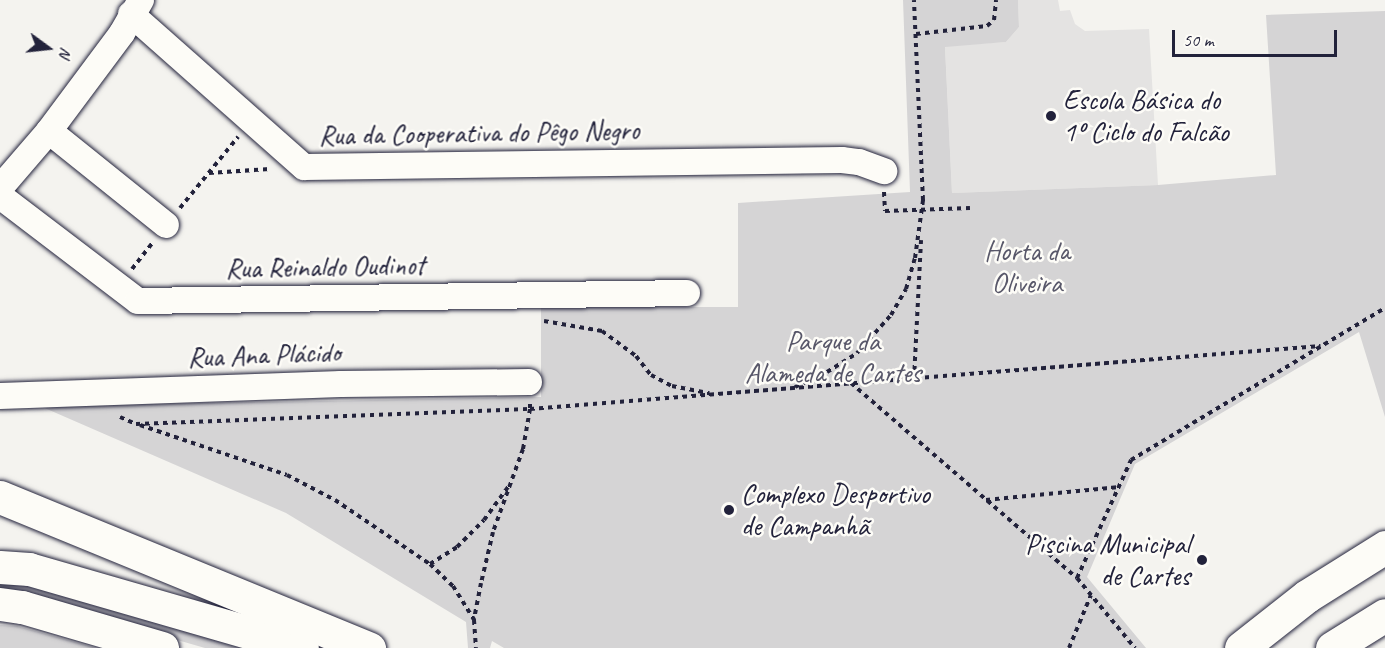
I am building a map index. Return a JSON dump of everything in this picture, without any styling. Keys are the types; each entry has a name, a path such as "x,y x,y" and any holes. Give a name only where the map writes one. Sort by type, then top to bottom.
{"main road":[{"path":"0,497 369,648"},
{"path":"1241,648 1307,596 1385,547"},
{"path":"0,567 29,569 302,648"},
{"path":"0,604 22,607 162,648"},
{"path":"1332,648 1385,615"}],"street":[{"name":"Rua da Cooperativa do Pêgo Negro","path":"136,7 252,120 304,167 842,160 859,162 884,171"},
{"path":"0,188 49,131 122,33 136,7"},
{"path":"49,131 166,225"},
{"name":"Rua Reinaldo Oudinot","path":"0,196 138,301 687,293"},
{"name":"Rua Ana Plácido","path":"0,396 341,384 529,382"}],"path":[{"path":"914,0 922,210 914,379"},
{"path":"916,34 987,26 994,20 996,0"},
{"path":"118,286 252,120"},
{"path":"209,172 304,167"},
{"path":"884,171 885,211 970,208"},
{"path":"792,388 826,372 857,352 891,315 906,289 915,258 922,210"},
{"path":"515,295 541,320 602,331 636,356 651,375 672,386 716,394"},
{"path":"1077,578 1131,460 1385,308"},
{"path":"136,424 530,409 1320,346"},
{"path":"476,648 474,620 493,531 523,449 530,409 529,382"},
{"path":"851,384 1077,578 1134,648"},
{"path":"116,415 136,424 287,475 376,525 430,564 453,586 474,620"},
{"path":"430,564 457,547 484,520 511,484"},
{"path":"986,500 1119,487"},
{"path":"1069,648 1091,595"}],"shaded area":[{"name":"Escola Básica do 1º Ciclo do Falcão","path":"1018,0 1058,0 1060,11 1070,10 1075,24 1085,31 1149,29 1158,185 952,193 945,46 1006,42 1019,27"}],"green space":[{"path":"903,0 1018,0 1019,27 1006,42 945,47 952,193 1158,185 1276,175 1266,15 1385,11 1385,417 1359,332 1135,464 1087,577 1146,648 504,648 492,641 490,648 468,648 466,622 286,513 40,406 541,397 541,307 738,307 738,203 910,192"},
{"path":"0,579 20,582 242,643 241,648 205,648 42,601 0,594"},
{"path":"0,625 17,626 96,648 0,648"}],"place":[{"name":"Escola Básica do 1º Ciclo do Falcão","path":"1051,116"},
{"name":"Complexo Desportivo de Campanhã","path":"729,510"},
{"name":"Piscina Municipal de Cartes","path":"1202,560"}],"park label":[{"name":"Horta da Oliveira","path":"1027,267"},
{"name":"Parque da Alameda de Cartes","path":"833,357"}]}
